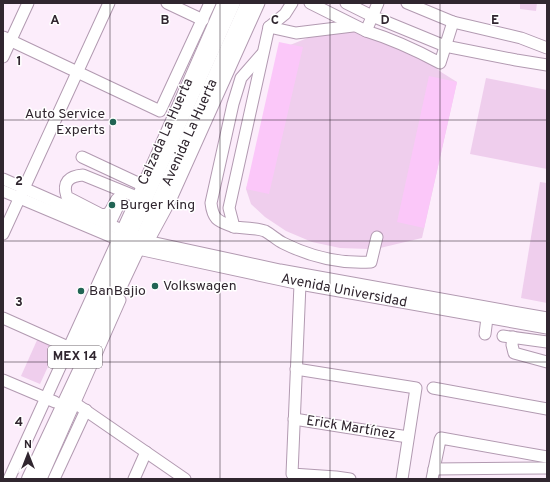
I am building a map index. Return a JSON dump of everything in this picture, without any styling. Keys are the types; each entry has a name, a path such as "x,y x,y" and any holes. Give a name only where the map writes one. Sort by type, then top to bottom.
{"main road":[{"name":"Avenida La Huerta","path":"133,241 184,101 233,3"},
{"name":"Avenida La Huerta","path":"20,479 60,400 133,241 248,3"},
{"name":"Avenida La Huerta","path":"29,479 60,400"}],"street":[{"path":"3,57 7,39 28,3"},
{"path":"3,234 109,3"},
{"path":"167,3 203,20"},
{"path":"7,39 160,110 210,3"},
{"name":"Calzada La Huerta","path":"133,241 137,196 184,101 223,3"},
{"name":"Calzada La Huerta","path":"41,479 60,400 68,347 133,241 170,201 259,3"},
{"path":"234,227 229,208 262,54 269,27 285,14 292,3"},
{"path":"310,3 353,26 410,47 440,63 453,22"},
{"path":"346,3 372,16 445,46 547,65"},
{"path":"366,31 378,3"},
{"path":"407,3 453,22 521,38 547,48"},
{"path":"269,27 296,33 353,26"},
{"path":"262,54 241,78 233,104 211,203 212,213 217,221 234,227 264,231 282,243 309,254 332,260 361,263 371,262 377,237"},
{"path":"82,157 142,185"},
{"path":"109,225 121,201 120,199 116,201 108,214 105,216 100,214 67,197 66,185 70,178 83,175 137,196"},
{"path":"3,179 21,194"},
{"path":"3,191 21,194 133,241"},
{"path":"73,215 109,225 133,241"},
{"name":"Avenida Universidad","path":"133,241 300,284 487,318 546,325"},
{"name":"Avenida Universidad","path":"133,241 546,325"},
{"path":"300,284 292,474 350,479"},
{"path":"3,318 68,347"},
{"path":"485,334 487,318"},
{"path":"546,325 544,342 508,337 514,353 547,362"},
{"path":"296,369 416,388 402,479"},
{"path":"3,380 86,410 185,479"},
{"path":"433,388 547,409"},
{"name":"Calzada La Huerta","path":"9,479 60,400"},
{"path":"54,479 86,410"},
{"name":"Erick Martínez","path":"294,416 408,437"},
{"path":"547,457 441,438 433,474 547,468"},
{"path":"134,479 146,452"}],"shaded area":[{"path":"520,3 537,3 536,11 520,9"},
{"path":"334,32 360,32 426,60 457,82 422,238 380,248 340,248 312,242 286,231 265,217 251,204 246,189 290,45 315,35"},
{"path":"486,78 547,90 547,169 470,154"},
{"path":"540,182 547,183 547,303 521,298"},
{"path":"38,338 57,347 40,384 21,376"}],"building":[{"path":"279,42 303,47 269,194 246,189"},
{"path":"429,76 457,82 424,228 397,222"}],"place":[{"name":"Auto Service Experts","path":"113,122"},
{"name":"Burger King","path":"112,205"},
{"name":"Volkswagen","path":"155,286"},
{"name":"BanBajio","path":"81,291"}]}
